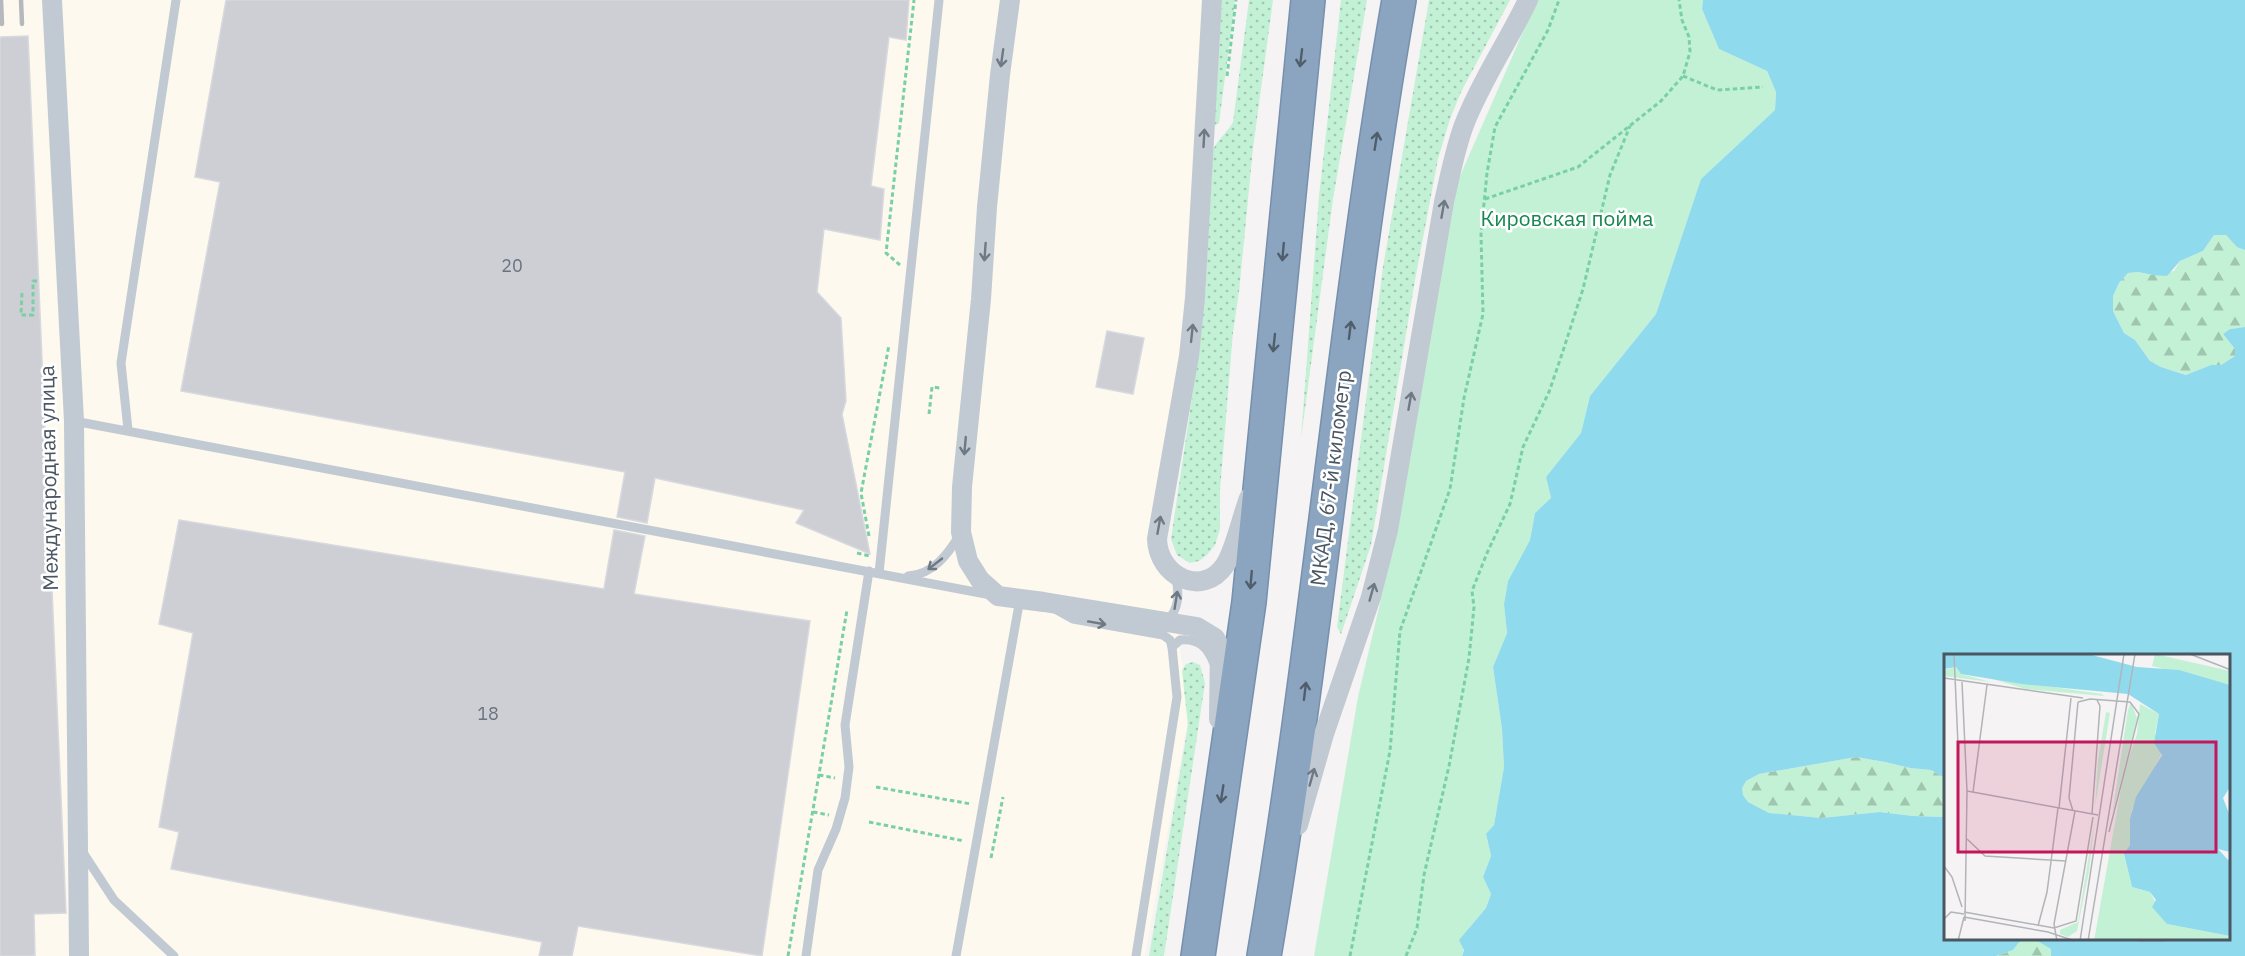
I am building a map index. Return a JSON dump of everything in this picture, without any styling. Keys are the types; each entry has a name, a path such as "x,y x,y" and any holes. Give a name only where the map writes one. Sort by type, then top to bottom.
{"highway":[{"path":"1198,956 1249,602 1308,0"},
{"name":"МКАД, 67-й километр","path":"1264,956 1285,833 1304,698 1367,199 1399,0"}],"street":[{"name":"Международная улица","path":"52,0 74,421 79,956"},
{"path":"1010,0 1000,75 962,487 961,532 968,561 980,580 998,596 1166,621 1197,627 1215,638 1220,648 1218,714 1227,761"},
{"path":"1212,0 1191,344 1157,539 1160,559 1166,568 1176,576 1190,581 1205,580 1224,567 1262,459"},
{"path":"1264,956 1301,813 1371,597 1388,530 1444,202 1453,165 1464,126 1483,83 1528,0"}],"lane":[{"path":"128,430 121,363 176,0"},
{"path":"879,573 939,0"},
{"path":"74,421 998,596"},
{"path":"897,577 916,576 929,569 952,548 961,532"},
{"path":"806,956 818,870 836,829 845,798 849,767 845,725 869,571"},
{"path":"1166,621 1173,615 1177,606 1176,576"},
{"path":"956,956 1020,599"},
{"path":"1044,602 1073,619 1163,635 1168,637 1172,647 1177,697 1136,956"},
{"path":"1172,647 1174,643 1187,639 1203,645 1209,652 1220,679"},
{"path":"78,843 114,900 174,956"}],"path":[{"path":"905,269 886,253 914,0"},
{"path":"1350,956 1390,751 1400,631 1450,489 1464,398 1483,314 1480,234 1495,127 1548,30 1558,0"},
{"path":"1484,199 1578,167 1661,101 1683,76 1690,52 1689,37 1679,0"},
{"path":"1683,76 1718,90 1763,87"},
{"path":"1406,956 1417,928 1424,875 1447,777 1469,658 1474,608 1472,591 1510,504 1523,447 1549,392 1563,354 1583,289 1610,175 1630,126"},
{"path":"21,293 21,315 33,315 33,281 40,281"},
{"path":"871,545 861,493 890,341"},
{"path":"929,414 932,387 940,388"},
{"path":"788,956 847,610"},
{"path":"819,775 840,779"},
{"path":"876,787 972,805"},
{"path":"991,858 1003,797"},
{"path":"813,812 833,815"},
{"path":"869,822 965,841"}],"shaded area":[{"path":"0,0 1223,0 1166,546 1189,714 1145,956 35,956 34,914 66,912 28,37 0,37"}],"green space":[{"path":"1222,0 1235,0 1219,123 1214,126"},
{"path":"1249,0 1273,0 1253,148 1233,332 1220,490 1220,529 1215,545 1207,555 1199,561 1190,563 1177,555 1171,539 1205,296 1213,150 1233,122"},
{"path":"1341,0 1367,0 1333,199 1301,439 1319,196"},
{"path":"1429,0 1510,0 1461,92 1438,159 1415,280 1371,545 1341,634 1337,627 1383,267"},
{"name":"Кировская пойма","path":"1537,0 1703,0 1702,9 1719,49 1767,71 1776,92 1775,110 1701,179 1656,314 1590,396 1581,433 1546,477 1551,498 1535,513 1530,540 1508,581 1504,604 1507,633 1493,667 1502,729 1504,767 1494,825 1486,835 1491,856 1483,877 1491,894 1486,908 1469,928 1462,956 1314,956 1358,697 1396,535 1443,247 1457,183"},
{"path":"2214,235 2226,235 2237,246 2245,250 2245,327 2230,329 2223,334 2235,349 2235,356 2221,365 2211,365 2187,375 2150,361 2135,340 2124,333 2113,311 2113,296 2119,283 2128,273 2153,275 2174,271 2180,261 2203,251"},
{"path":"1193,662 1200,665 1205,683 1164,956 1149,956 1188,725 1182,671 1186,664"},
{"path":"1856,757 1931,770 1944,777 1944,817 1880,812 1821,818 1768,813 1748,802 1741,788 1746,781 1759,774"},
{"path":"2020,941 2037,941 2051,949 2051,956 1996,956 2013,950"}],"water":[{"path":"1703,0 2245,0 2245,250 2237,247 2226,235 2214,235 2203,251 2180,261 2167,276 2128,273 2119,283 2113,296 2113,311 2124,333 2135,340 2150,361 2186,375 2211,365 2221,365 2235,356 2235,349 2223,334 2230,329 2245,327 2245,956 2051,956 2051,949 2038,941 2230,941 2230,654 1944,654 1944,777 1931,770 1856,757 1759,774 1746,781 1742,788 1743,795 1748,802 1769,813 1821,818 1880,812 1944,817 1944,941 2020,941 2013,950 1996,956 1462,956 1464,950 1459,940 1486,908 1491,894 1483,877 1491,856 1486,834 1494,825 1504,767 1502,729 1493,667 1507,633 1504,604 1508,581 1530,540 1535,513 1551,498 1546,477 1581,433 1590,396 1656,314 1701,179 1775,110 1776,92 1767,71 1719,49 1702,9"}],"building":[{"path":"226,0 909,0 906,40 889,37 871,186 884,189 880,240 824,229 817,292 841,318 846,401 842,414 870,554 796,523 804,510 655,478 647,523 617,517 625,472 181,391 220,182 195,177"},
{"path":"28,36 66,913 34,914 35,956 0,956 0,37"},
{"path":"1107,331 1144,338 1133,394 1096,387"},
{"path":"179,520 604,589 614,530 645,536 634,594 810,621 762,956 578,926 572,956 539,956 542,942 171,869 179,832 159,827 193,633 159,624"}],"railway":[{"path":"1,0 2,24"},
{"path":"21,0 22,24"}]}
